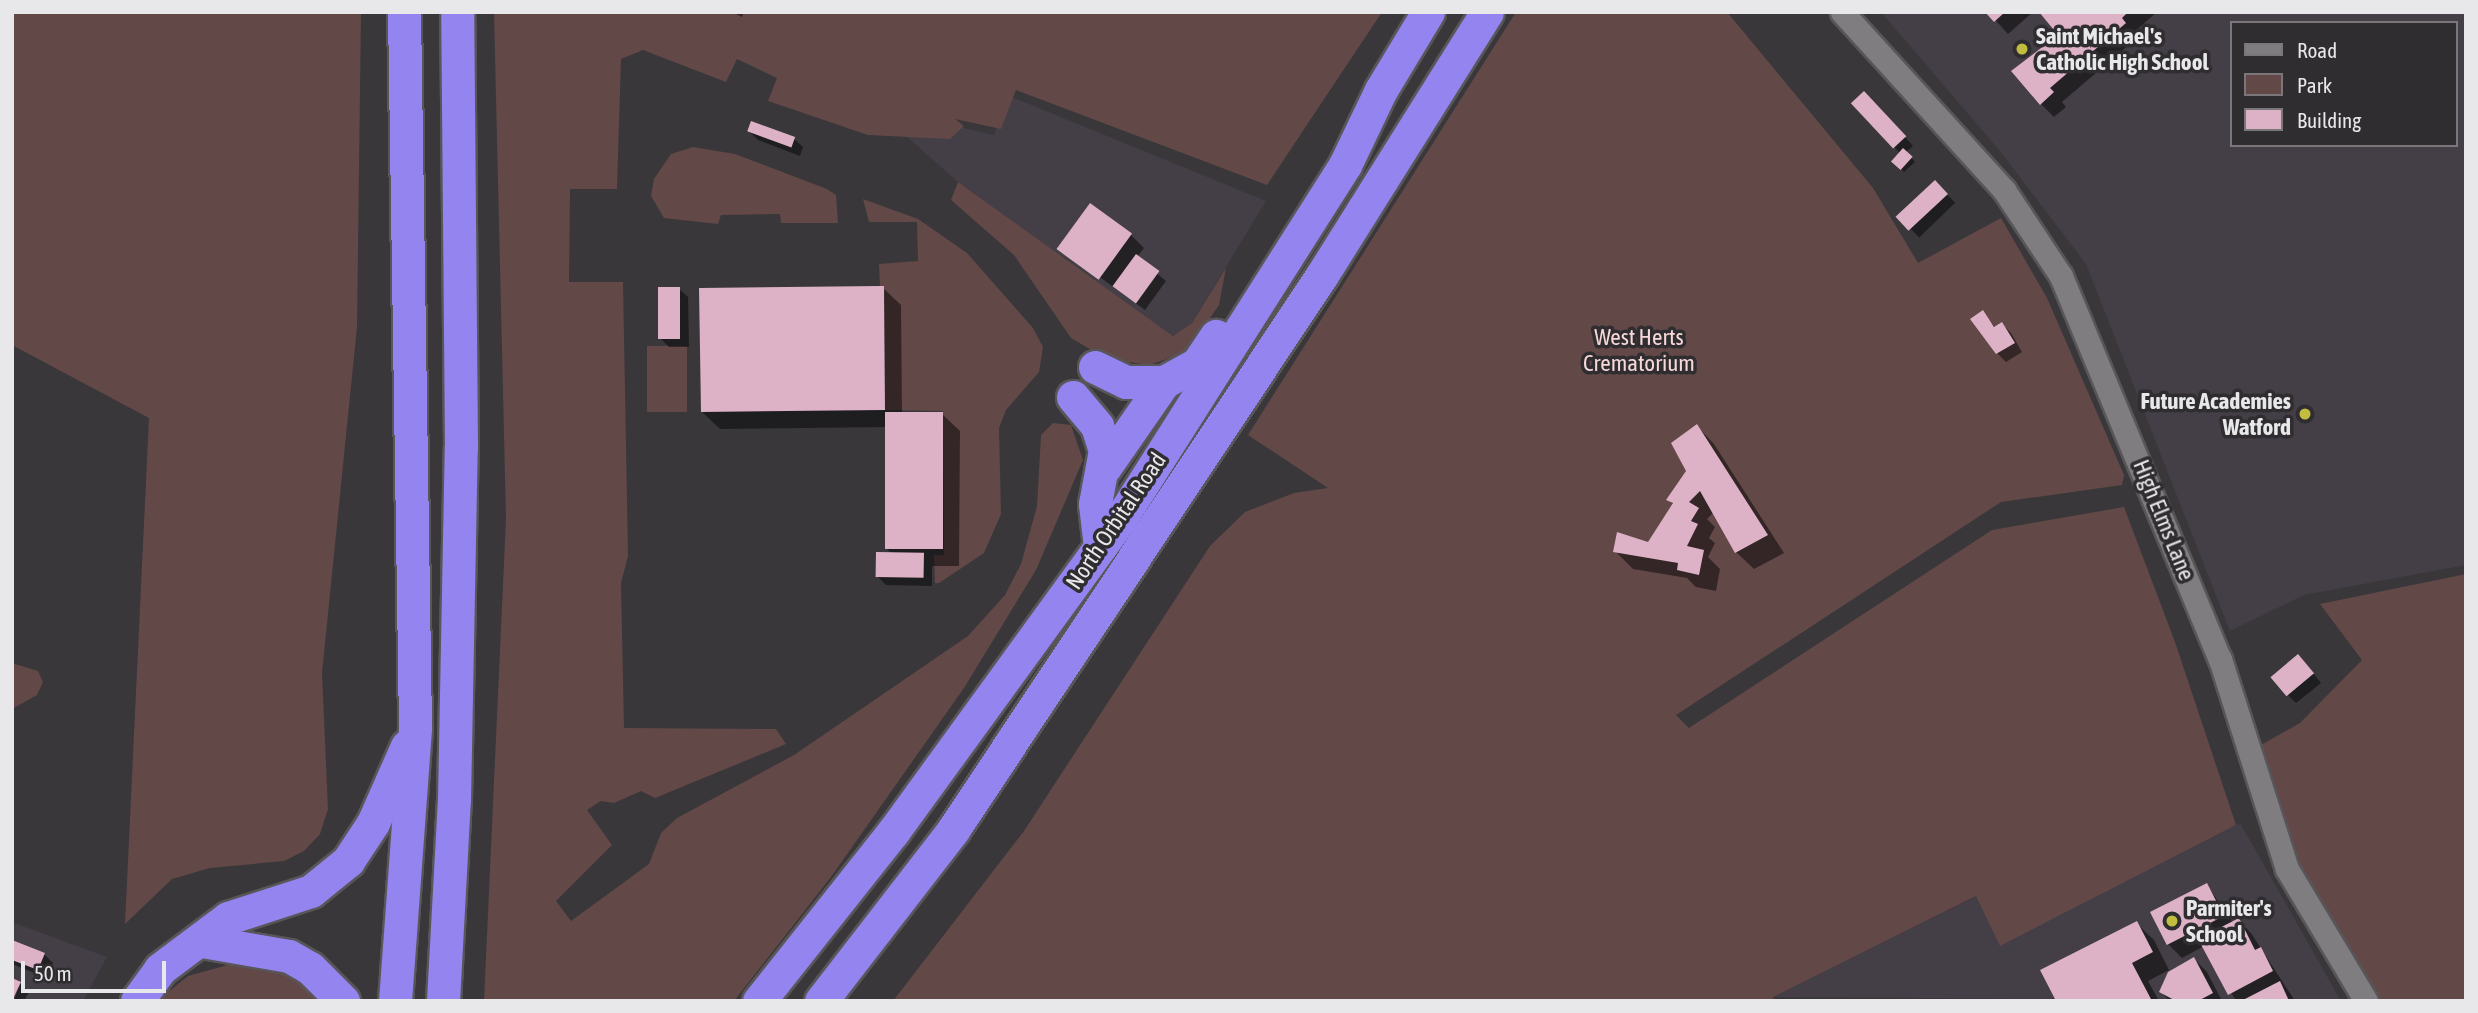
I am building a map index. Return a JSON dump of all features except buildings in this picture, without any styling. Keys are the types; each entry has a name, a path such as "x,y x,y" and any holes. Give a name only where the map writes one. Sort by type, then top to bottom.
{"highway":[{"path":"396,1001 415,727 404,12"},
{"path":"443,1001 454,800 461,447 457,12"},
{"name":"North Orbital Road","path":"759,1001 893,832 1100,547 1345,165 1381,90 1428,12"},
{"name":"North Orbital Road","path":"821,1001 953,830 1322,275 1487,12"},
{"path":"1100,547 1095,504 1105,467 1164,382 1197,363 1210,346 1381,90"},
{"path":"1095,367 1126,382 1164,382"},
{"path":"1073,397 1102,435 1105,467"},
{"path":"137,1001 160,969 202,941 228,918 311,891 348,861 373,823 415,727"},
{"path":"202,941 289,956 310,968 342,1001"}],"street":[{"name":"High Elms Lane","path":"1842,12 2004,190 2062,276 2220,659 2287,869 2366,1001"}],"shaded area":[{"name":"Future Academies Watford","path":"1881,12 2466,12 2466,565 2304,595 2230,631 2086,264 2000,151"},
{"path":"1009,96 1266,201 1192,323 1173,336 958,182 907,137 916,117 994,135"},
{"name":"Parmiter's School","path":"2240,823 2341,1001 1772,997 1977,896 2001,945"},
{"path":"12,922 107,957 83,1001 12,1001"}],"green space":[{"path":"12,12 361,12 357,327 322,673 328,809 320,834 304,851 284,861 210,868 172,879 125,924 149,418 12,345"},
{"path":"494,12 1382,12 1267,185 1016,90 1001,129 955,119 964,126 950,139 868,135 768,101 777,78 737,59 726,82 643,50 621,59 617,189 570,189 569,282 623,282 628,556 621,583 624,728 776,729 786,744 655,798 641,791 614,803 601,801 587,810 612,845 556,901 571,921 649,864 661,833 677,818 794,755 968,636 1005,595 1021,564 1037,506 1041,435 1053,423 1071,425 1083,460 1036,570 964,688 831,877 734,1001 484,1001 506,519"},
{"name":"West Herts Crematorium","path":"1516,12 1727,12 1873,188 1918,263 2001,218 2047,298 2124,475 2122,485 2001,502 1676,715 1689,728 1992,530 2124,507 2175,642 2236,825 2000,946 1976,896 1773,997 1774,1001 893,1001 1024,831 1210,546 1245,512 1294,493 1328,488 1248,435"},
{"path":"693,147 735,154 827,189 836,195 838,223 781,223 780,214 721,215 718,224 664,218 651,196 654,179 671,154"},
{"path":"958,182 1173,336 1192,323 1226,268 1219,305 1187,352 1149,365 1107,359 1071,338 1014,255 951,200"},
{"path":"863,199 918,219 967,253 1033,328 1043,347 1039,372 1006,410 999,428 1001,514 984,553 939,583 935,583 934,555 944,555 943,411 885,410 884,287 880,286 879,264 918,261 917,222 869,222"},
{"path":"647,346 687,346 687,412 647,412"},
{"path":"2466,574 2466,1001 2382,1001 2301,868 2261,745 2300,723 2362,660 2320,604"},
{"path":"12,663 38,671 43,682 37,695 12,709"},
{"path":"242,961 292,972 315,1001 157,1001 188,976"}],"place":[{"name":"Saint Michael's Catholic High School","path":"2022,49"},
{"name":"Future Academies Watford","path":"2305,414"},
{"name":"Parmiter's School","path":"2172,921"}]}
